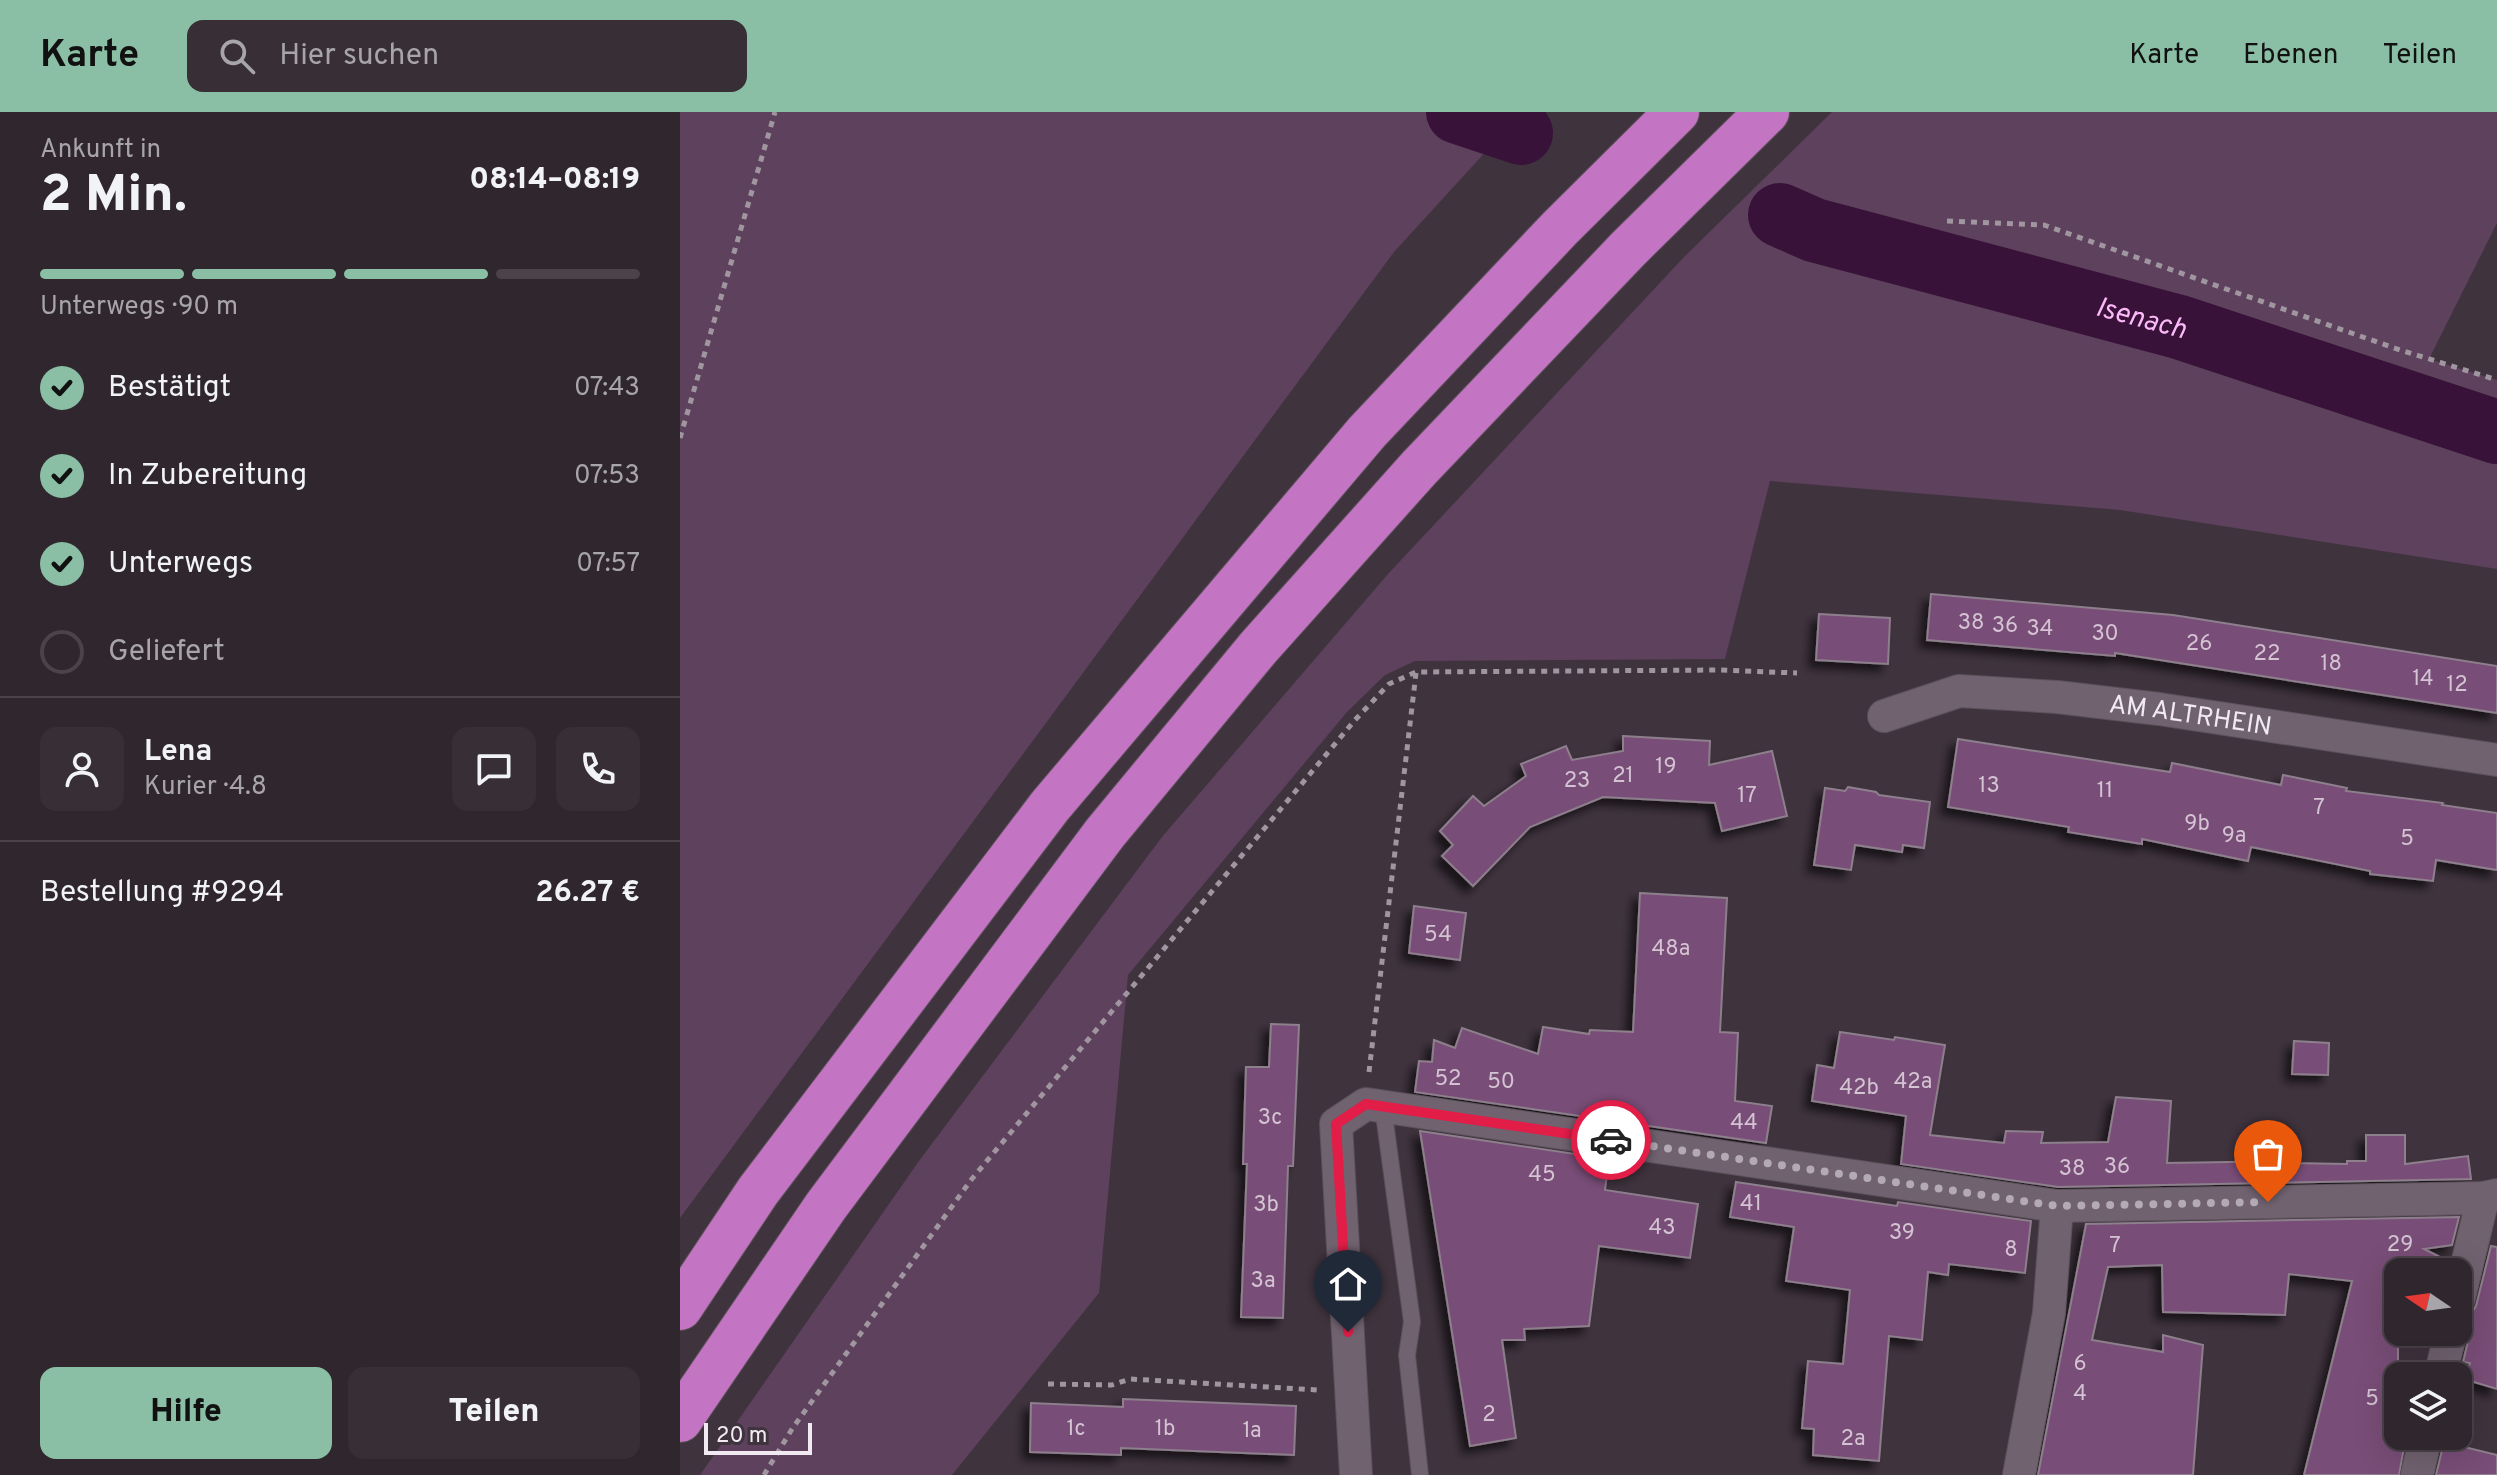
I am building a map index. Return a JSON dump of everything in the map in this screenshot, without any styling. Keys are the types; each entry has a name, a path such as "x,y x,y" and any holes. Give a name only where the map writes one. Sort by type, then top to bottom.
{"highway":[{"path":"680,1308 758,1191 1050,806 1367,432 1560,228 1677,112"},
{"path":"680,1420 826,1206 1105,833 1229,683 1419,468 1628,249 1767,112"}],"street":[{"name":"AM ALTRHEIN","path":"1884,716 1959,691 2057,697 2159,709 2497,760"},
{"path":"1356,1475 1336,1124 1374,1106 2057,1206 2490,1196 2471,1258"},
{"path":"2019,1475 2049,1313 2057,1206"},
{"path":"2417,1475 2423,1450"}],"lane":[{"path":"1374,1106 1412,1322 1407,1355 1420,1475"}],"path":[{"path":"680,438 775,112"},
{"path":"1947,221 2044,225 2397,349 2497,380"},
{"path":"764,1475 792,1429 971,1180 1355,720 1389,684 1416,672 1720,670 1797,673"},
{"path":"1374,1106 1416,672"},
{"path":"1048,1384 1112,1385 1130,1379 1351,1392"}],"shaded area":[{"path":"680,112 1522,112 1394,252 680,1218"},
{"path":"1832,112 2497,112 2497,223 2429,359 2497,380 2497,569 2120,510 1770,481 1725,659 1415,661 1385,675 1347,712 1128,975 1099,1293 952,1475 700,1475 919,1161 1162,837 1388,574 1684,257"}],"building":[{"path":"1931,594 2173,615 2497,666 2497,713 2115,653 2115,656 1927,640"},
{"path":"1819,614 1890,618 1888,664 1816,660"},
{"path":"1623,736 1710,741 1709,765 1772,751 1787,816 1722,831 1715,803 1603,797 1530,827 1473,886 1442,856 1453,845 1440,831 1473,796 1484,806 1526,776 1521,764 1566,746 1572,760 1623,751"},
{"path":"1958,739 2170,772 2172,763 2281,785 2283,775 2347,788 2346,791 2497,813 2497,870 2436,860 2433,881 2370,874 2370,871 2251,847 2248,861 2142,839 2142,844 2068,832 2069,827 1948,807"},
{"path":"1848,787 1930,802 1924,848 1903,845 1902,852 1855,845 1851,870 1814,865 1825,788 1845,791"},
{"path":"1640,893 1727,898 1720,1032 1738,1033 1735,1101 1772,1106 1766,1143 1415,1092 1419,1061 1432,1062 1434,1040 1455,1048 1462,1028 1538,1054 1543,1027 1589,1034 1590,1030 1633,1032"},
{"path":"1414,906 1466,913 1460,960 1409,953"},
{"path":"1271,1024 1299,1025 1293,1166 1288,1166 1283,1318 1241,1317 1247,1164 1243,1164 1246,1067 1269,1067"},
{"path":"1840,1032 1945,1045 1930,1135 2004,1143 2006,1131 2043,1132 2041,1143 2108,1142 2116,1097 2171,1101 2167,1163 2291,1161 2347,1164 2347,1161 2366,1161 2366,1135 2405,1135 2405,1164 2468,1156 2471,1179 2058,1187 1901,1164 1906,1116 1812,1101 1817,1065 1834,1068"},
{"path":"2294,1041 2329,1043 2328,1075 2292,1074"},
{"path":"1420,1131 1609,1159 1605,1190 1698,1204 1690,1258 1599,1246 1589,1326 1524,1329 1525,1340 1502,1340 1516,1438 1470,1446"},
{"path":"1736,1182 1897,1206 1898,1202 2031,1221 2025,1273 1949,1264 1948,1275 1928,1272 1922,1340 1889,1336 1879,1461 1813,1455 1814,1429 1802,1428 1808,1361 1843,1364 1850,1290 1786,1281 1794,1227 1730,1217"},
{"path":"2459,1217 2452,1245 2424,1249 2442,1258 2384,1258 2384,1346 2398,1346 2398,1362 2384,1362 2384,1450 2403,1450 2399,1475 2304,1475 2352,1281 2289,1274 2285,1315 2163,1312 2162,1265 2108,1267 2092,1340 2163,1352 2163,1335 2203,1345 2193,1475 2038,1475 2086,1224"},
{"path":"2491,1246 2497,1247 2497,1389 2472,1381 2472,1362 2463,1362 2467,1346 2472,1346 2472,1312"},
{"path":"1123,1399 1296,1406 1294,1455 1121,1448 1121,1455 1030,1452 1031,1403 1123,1407"},
{"path":"2472,1449 2497,1455 2497,1475 2436,1475 2442,1450"}],"waterway":[{"name":"Isenach","path":"1458,112 1521,133"},
{"name":"Isenach","path":"1780,215 1814,230 2179,327 2497,432"}],"way so far":[{"path":"1611,1140 2057,1206 2268,1202"}],"route":[{"path":"1348,1332 1336,1124 1366,1104 1611,1140"}]}
